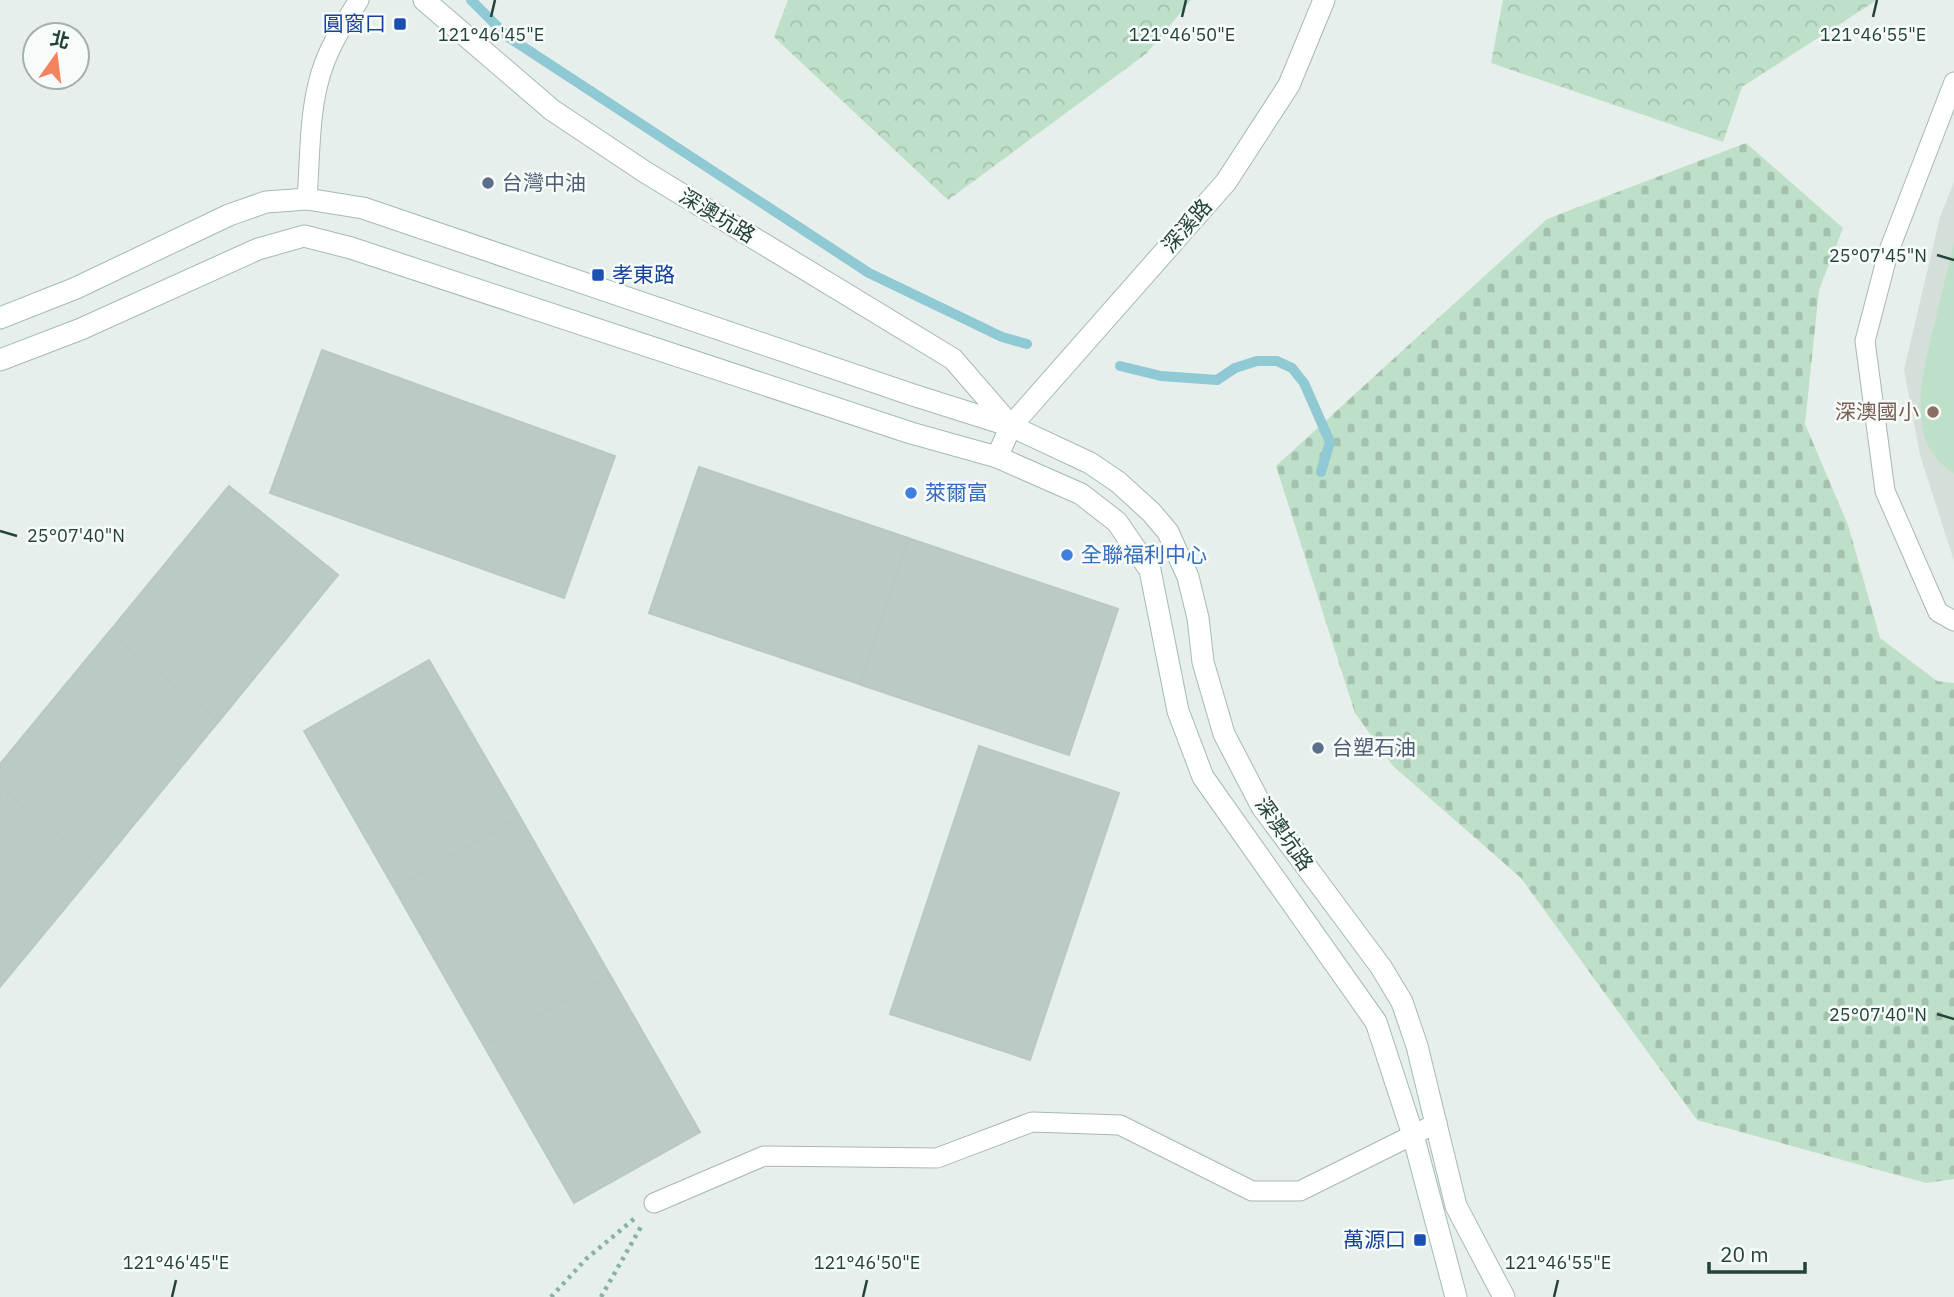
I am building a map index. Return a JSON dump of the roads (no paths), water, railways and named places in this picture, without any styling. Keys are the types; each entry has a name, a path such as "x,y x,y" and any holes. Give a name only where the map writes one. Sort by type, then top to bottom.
{"main road":[{"name":"深澳坑路","path":"425,0 552,110 645,172 953,359 1012,426 1090,463 1118,482 1168,532 1188,577 1198,618 1203,662 1224,734 1262,807 1373,956 1402,1002 1417,1046 1457,1206 1504,1297"},
{"name":"深溪路","path":"1012,426 1226,182 1290,85 1324,0"},
{"path":"0,318 76,288 229,215 266,202 307,199 363,208 913,395 1012,426 997,457 911,433 364,252 304,236 258,248 81,329 0,360"},
{"name":"深澳坑路","path":"997,457 1081,494 1117,522 1150,570 1178,711 1203,776 1376,1022 1413,1135 1456,1297"}],"lane":[{"path":"307,199 314,102 318,83 338,32 359,0"},
{"path":"1954,82 1888,253 1865,341 1885,491 1938,612 1954,621"},
{"path":"654,1203 764,1156 937,1158 1032,1122 1120,1125 1252,1191 1300,1191 1437,1123"}],"waterway":[{"path":"471,0 508,37 869,273 1002,337 1027,344"},
{"path":"1120,366 1161,376 1217,380 1235,368 1257,361 1277,361 1292,368 1304,383 1330,442 1321,472"}],"place":[{"name":"圓窗口","path":"400,24"},
{"name":"台灣中油","path":"488,183"},
{"name":"孝東路","path":"598,275"},
{"name":"深澳國小","path":"1933,412"},
{"name":"萊爾富","path":"911,493"},
{"name":"全聯福利中心","path":"1067,555"},
{"name":"台塑石油","path":"1318,748"},
{"name":"萬源口","path":"1420,1240"}]}
